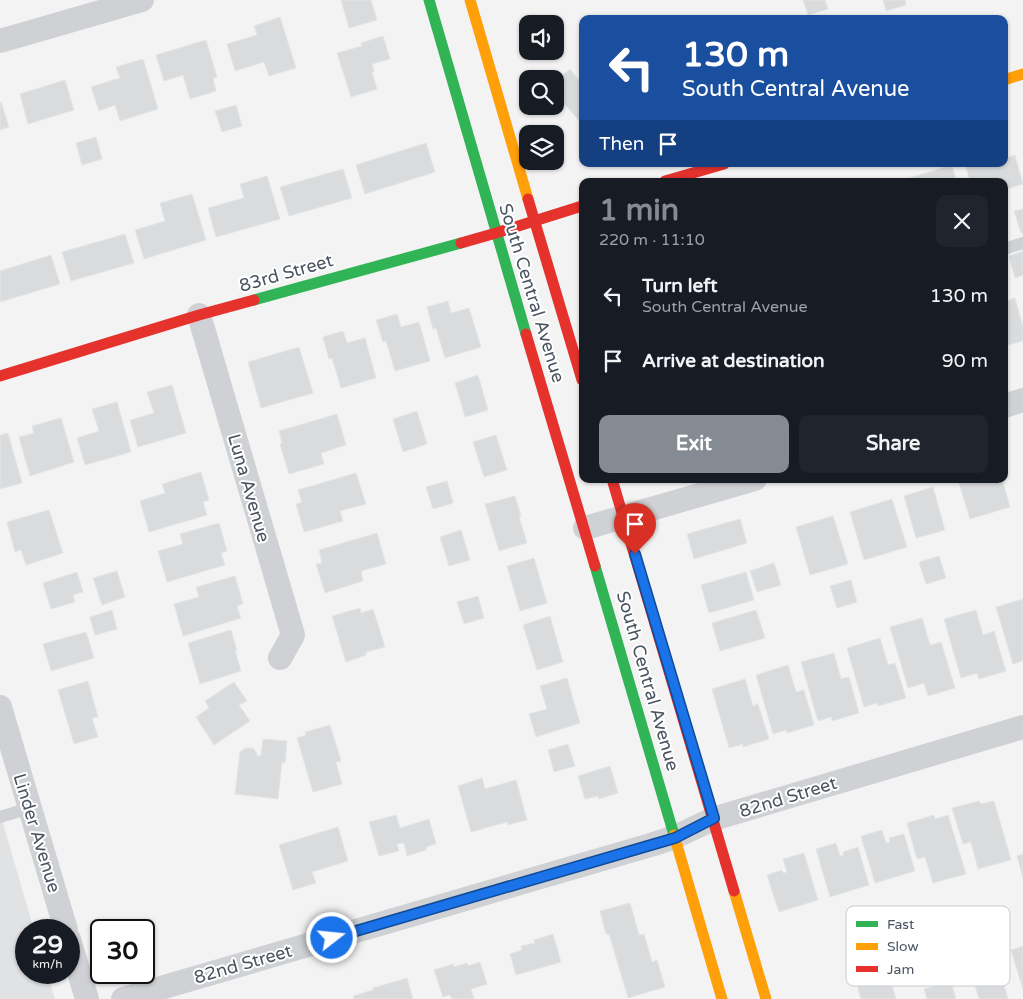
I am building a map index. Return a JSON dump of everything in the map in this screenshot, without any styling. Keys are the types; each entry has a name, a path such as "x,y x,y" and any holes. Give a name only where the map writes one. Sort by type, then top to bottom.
{"street":[{"path":"0,41 142,0"},
{"name":"South Central Avenue","path":"429,0 722,999"},
{"name":"South Central Avenue","path":"470,0 579,370"},
{"path":"1008,79 1023,74"},
{"path":"675,178 714,167"},
{"name":"83rd Street","path":"0,376 199,316 496,233 579,207"},
{"name":"Luna Avenue","path":"199,316 292,635 280,658"},
{"path":"1008,405 1023,400"},
{"name":"South Central Avenue","path":"613,483 714,818 766,999"},
{"path":"584,528 741,483"},
{"name":"Linder Avenue","path":"0,707 63,919"},
{"name":"82nd Street","path":"123,999 675,838 714,818 1023,727"},
{"path":"80,976 87,999"}],"lane":[{"path":"1008,248 1023,243"},
{"path":"0,817 30,808"}],"shaded area":[{"path":"0,813 31,919 15,919 15,984 50,984 55,999 0,999"}],"building":[{"path":"341,0 371,0 377,20 349,28"},
{"path":"803,0 825,0 828,9 808,15"},
{"path":"883,0 905,0 906,5 886,11"},
{"path":"280,17 296,68 269,76 264,62 235,71 227,44 257,35 254,26"},
{"path":"383,36 390,59 372,64 374,72 372,72 377,89 351,97 337,53 362,46 361,43"},
{"path":"206,40 217,77 213,78 216,91 190,99 183,75 164,81 156,55"},
{"path":"143,59 158,109 120,121 115,105 99,111 91,87 120,78 116,67"},
{"path":"570,69 579,80 579,121 564,103 564,74"},
{"path":"65,80 74,110 28,124 20,94"},
{"path":"0,102 9,127 0,130"},
{"path":"236,105 242,126 222,132 215,111"},
{"path":"96,137 102,159 82,165 76,143"},
{"path":"426,143 435,172 365,194 356,165"},
{"path":"1015,155 1023,184 1008,189 1008,178 969,178 966,167 1008,167 1008,158"},
{"path":"945,167 952,167 955,178 910,178"},
{"path":"343,169 352,198 289,216 280,187"},
{"path":"267,176 280,219 216,237 208,208 244,198 240,184"},
{"path":"192,194 206,240 144,259 135,230 165,221 160,203"},
{"path":"1023,209 1023,233 1021,233 1014,211"},
{"path":"125,234 134,263 71,281 62,252"},
{"path":"1023,251 1023,275 1015,278 1009,256"},
{"path":"51,255 60,284 0,302 0,271"},
{"path":"1015,298 1023,327 1023,341 1008,345 1008,301"},
{"path":"448,301 451,313 469,308 481,347 445,358 436,328 433,329 427,307"},
{"path":"397,314 401,327 419,322 430,361 395,371 386,341 383,342 376,320"},
{"path":"343,331 347,343 365,338 376,378 341,388 332,358 329,359 323,337"},
{"path":"299,347 313,393 261,408 248,362"},
{"path":"478,375 488,410 465,417 455,383"},
{"path":"172,385 186,433 138,447 130,420 154,413 147,392"},
{"path":"117,402 131,452 85,465 77,438 99,431 92,409"},
{"path":"417,411 427,444 403,452 393,419"},
{"path":"337,414 346,445 321,453 324,464 289,474 280,444 282,443 279,431"},
{"path":"61,418 74,462 30,476 19,437 34,433 32,426"},
{"path":"8,433 22,483 0,489 0,435"},
{"path":"496,435 507,470 484,477 473,442"},
{"path":"201,472 209,500 203,502 207,515 149,532 140,501 165,493 162,484"},
{"path":"356,473 366,504 340,511 343,521 304,532 296,504 302,502 298,490"},
{"path":"447,481 453,503 433,509 426,487"},
{"path":"959,483 1003,483 1010,507 970,519"},
{"path":"933,487 945,530 916,538 904,496"},
{"path":"515,496 527,543 499,551 485,504"},
{"path":"892,499 907,547 864,560 850,512"},
{"path":"49,510 63,553 26,565 21,550 15,552 7,522"},
{"path":"833,516 848,564 810,575 796,527"},
{"path":"740,519 747,543 694,559 687,534"},
{"path":"219,523 227,551 221,553 225,565 167,582 158,551 183,544 180,534"},
{"path":"461,530 470,560 449,566 440,537"},
{"path":"377,533 386,564 361,571 363,581 325,593 316,564 322,563 319,550"},
{"path":"939,556 946,578 926,584 919,562"},
{"path":"534,558 547,603 520,611 507,566"},
{"path":"774,563 781,585 757,592 750,571"},
{"path":"117,571 125,597 102,605 93,578"},
{"path":"77,572 83,592 73,595 75,602 51,609 43,583"},
{"path":"746,572 754,600 709,613 701,585"},
{"path":"235,576 243,604 237,606 241,618 183,636 174,604 199,597 196,587"},
{"path":"851,580 857,602 837,608 830,586"},
{"path":"478,596 484,618 464,624 457,602"},
{"path":"1023,599 1023,661 1013,664 996,607"},
{"path":"360,608 361,613 373,609 385,647 366,652 366,655 346,662 332,616"},
{"path":"112,610 117,629 95,635 90,617"},
{"path":"756,610 765,638 720,651 712,623"},
{"path":"976,610 983,635 994,631 1006,671 979,679 977,673 961,678 944,619"},
{"path":"550,616 563,662 537,670 523,625"},
{"path":"922,618 930,645 941,642 955,688 928,696 924,683 908,688 890,627"},
{"path":"231,630 241,671 200,684 188,643"},
{"path":"86,632 94,658 51,671 43,644"},
{"path":"880,638 888,665 895,663 906,698 878,706 877,703 864,707 847,648"},
{"path":"834,653 841,679 849,677 859,713 832,721 831,717 818,721 801,662"},
{"path":"788,665 796,692 804,690 814,725 787,733 786,730 773,734 756,675"},
{"path":"567,678 580,723 536,737 529,714 547,709 540,686"},
{"path":"745,679 753,706 758,704 769,739 743,747 743,744 729,748 712,689"},
{"path":"88,681 98,717 92,718 98,737 74,744 58,690"},
{"path":"234,682 247,701 239,705 250,721 214,745 196,717 209,708 205,701"},
{"path":"330,725 341,761 336,762 342,784 313,792 297,738 306,735 305,732"},
{"path":"263,739 287,741 285,763 282,762 278,799 235,794 240,752 245,748 253,748 257,753 256,755 261,756"},
{"path":"568,744 575,766 554,772 548,750"},
{"path":"610,766 618,793 599,799 598,796 585,799 578,776"},
{"path":"482,778 485,789 516,780 527,820 508,825 507,822 471,832 458,786"},
{"path":"979,801 981,804 994,801 1011,860 978,869 971,842 963,844 952,808"},
{"path":"396,815 400,828 429,819 436,844 426,847 426,850 407,856 404,843 397,844 399,851 379,856 369,822"},
{"path":"934,815 935,819 948,815 966,874 933,883 925,857 917,859 907,823"},
{"path":"338,827 348,861 312,872 316,883 293,890 279,845"},
{"path":"882,830 886,843 890,842 889,838 904,834 915,871 875,883 861,836"},
{"path":"836,843 840,856 844,855 843,852 858,847 869,885 830,897 816,849"},
{"path":"804,853 818,900 779,912 767,875 782,870 783,873 787,872 783,859"},
{"path":"1023,854 1023,878 1017,856"},
{"path":"630,903 639,935 644,934 652,962 657,960 665,987 628,998 609,934 606,934 600,911"},
{"path":"553,934 561,962 516,975 510,954 522,950 521,946 535,943 534,940"},
{"path":"1023,946 1023,989 1011,950"},
{"path":"480,962 487,984 471,989 474,999 452,999 450,995 443,997 434,970 453,964 454,967 467,963 468,966"},
{"path":"407,978 413,999 354,999 353,996 373,990 373,988"},
{"path":"857,986 892,986 896,999 861,999"},
{"path":"934,986 952,986 956,999 927,999 924,989"},
{"path":"975,986 1004,986 1008,999 979,999"}],"traffic: fast":[{"path":"429,0 526,334"},
{"path":"254,300 461,243"},
{"path":"595,566 674,835"}],"traffic: slow":[{"path":"470,0 528,199"},
{"path":"1008,79 1023,74"},
{"path":"674,835 722,999"},
{"path":"734,891 766,999"}],"traffic: jam":[{"path":"675,178 714,167"},
{"path":"528,199 579,370"},
{"path":"461,243 579,207"},
{"path":"0,376 254,300"},
{"path":"526,334 595,566"},
{"path":"613,483 734,891"}],"route":[{"path":"332,938 675,838 714,818 635,554"}]}
